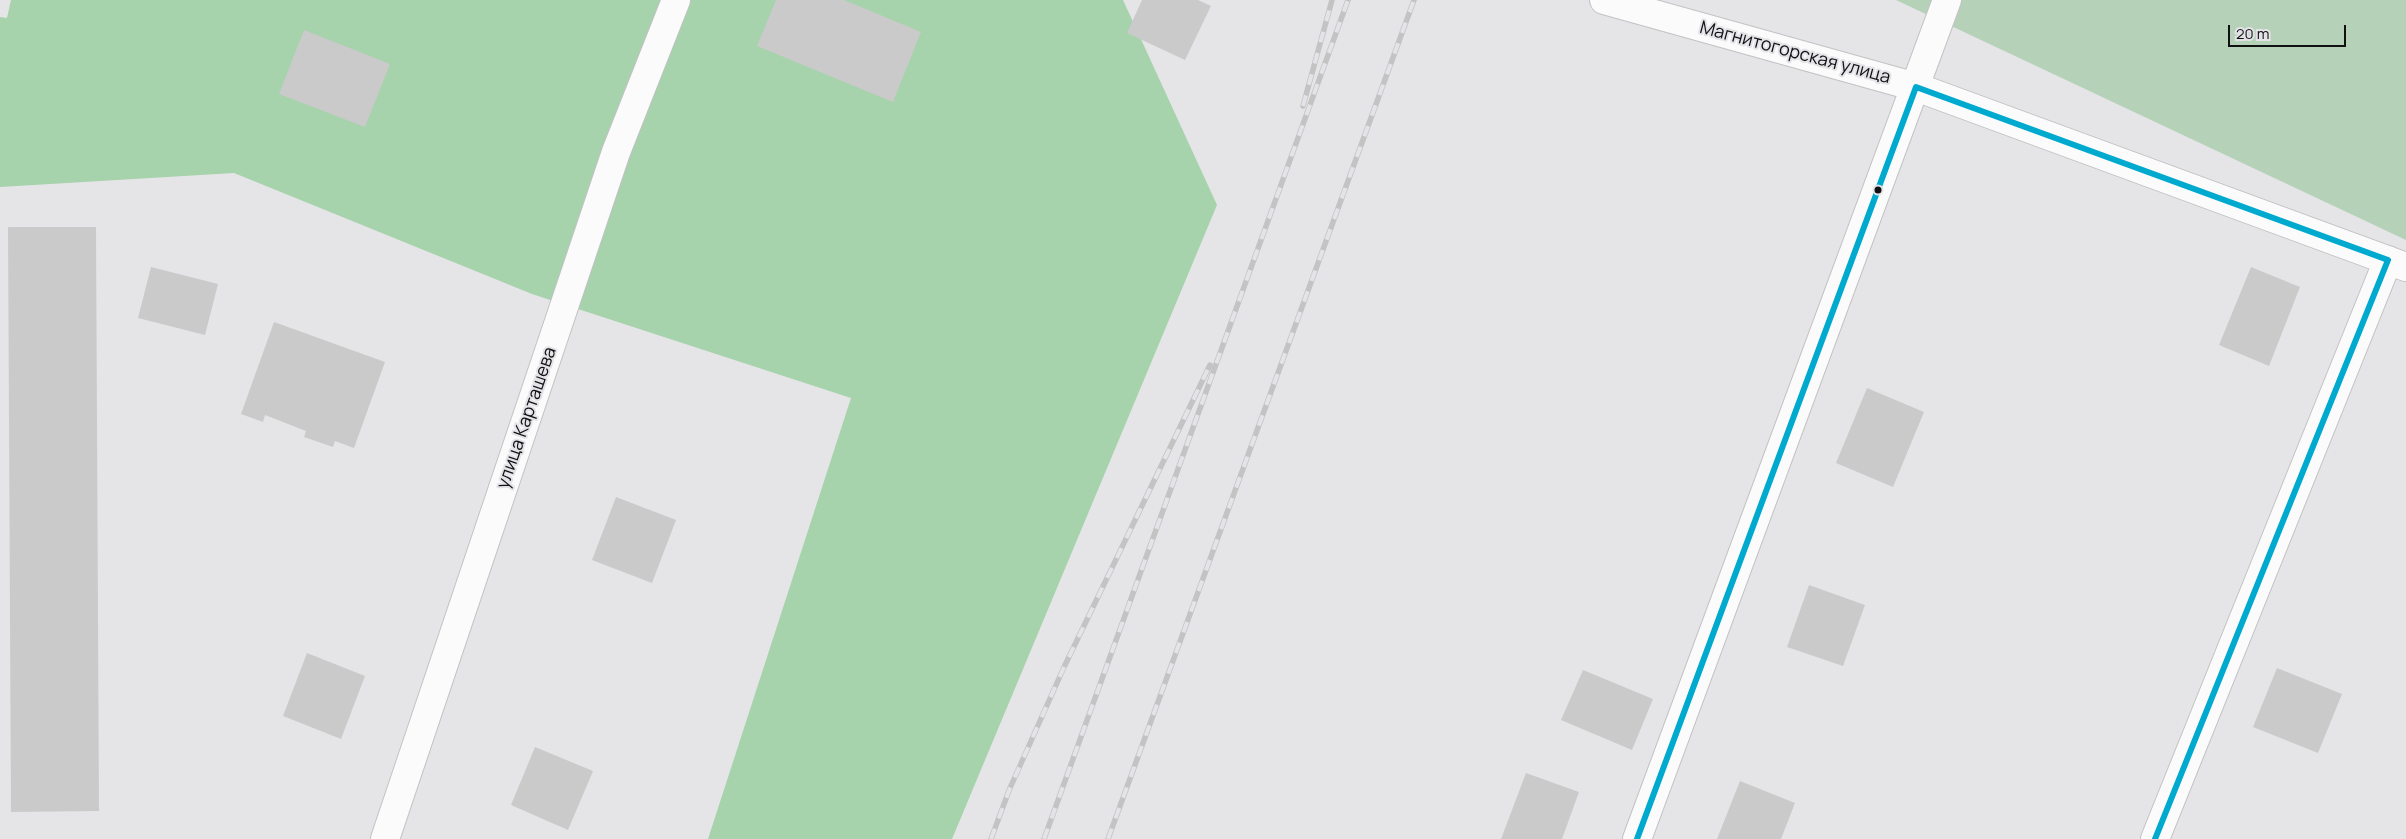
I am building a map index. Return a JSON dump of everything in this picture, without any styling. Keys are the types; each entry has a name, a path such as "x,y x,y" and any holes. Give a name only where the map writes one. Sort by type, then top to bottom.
{"street":[{"name":"улица Карташева","path":"385,839 616,152 676,0"},
{"name":"Магнитогорская улица","path":"1604,0 1916,87 2397,263"},
{"path":"1637,839 1916,87 1943,3"},
{"path":"2155,839 2397,263"}],"green space":[{"path":"11,0 1123,0 1217,205 952,839 708,839 851,398 532,294 234,173 0,187 0,17 7,18"},
{"path":"1896,0 2406,0 2406,240"}],"building":[{"path":"776,0 844,0 921,32 893,102 757,46"},
{"path":"1142,0 1198,0 1211,6 1185,60 1127,33"},
{"path":"304,30 390,64 365,127 279,94"},
{"path":"8,227 96,227 99,811 11,812"},
{"path":"151,267 218,284 205,335 138,318"},
{"path":"2251,267 2300,287 2269,366 2219,345"},
{"path":"274,322 385,362 354,448 335,441 333,447 304,437 306,431 265,415 263,422 241,414"},
{"path":"1867,388 1924,412 1893,487 1836,463"},
{"path":"616,497 676,520 652,583 592,560"},
{"path":"1809,585 1865,605 1843,666 1787,647"},
{"path":"307,653 365,676 341,739 283,716"},
{"path":"2277,668 2342,694 2318,753 2253,727"},
{"path":"1583,670 1653,699 1632,750 1561,720"},
{"path":"535,747 593,771 568,830 511,805"},
{"path":"1526,773 1579,792 1562,839 1501,839"},
{"path":"1740,781 1795,803 1781,839 1717,839"}],"railway":[{"path":"1303,106 1332,0"},
{"path":"1044,839 1348,0"},
{"path":"1108,839 1414,0"},
{"path":"991,839 1010,788 1065,665 1210,365"}],"transit line":[{"path":"1637,839 1916,87 2388,260 2155,839"}]}
